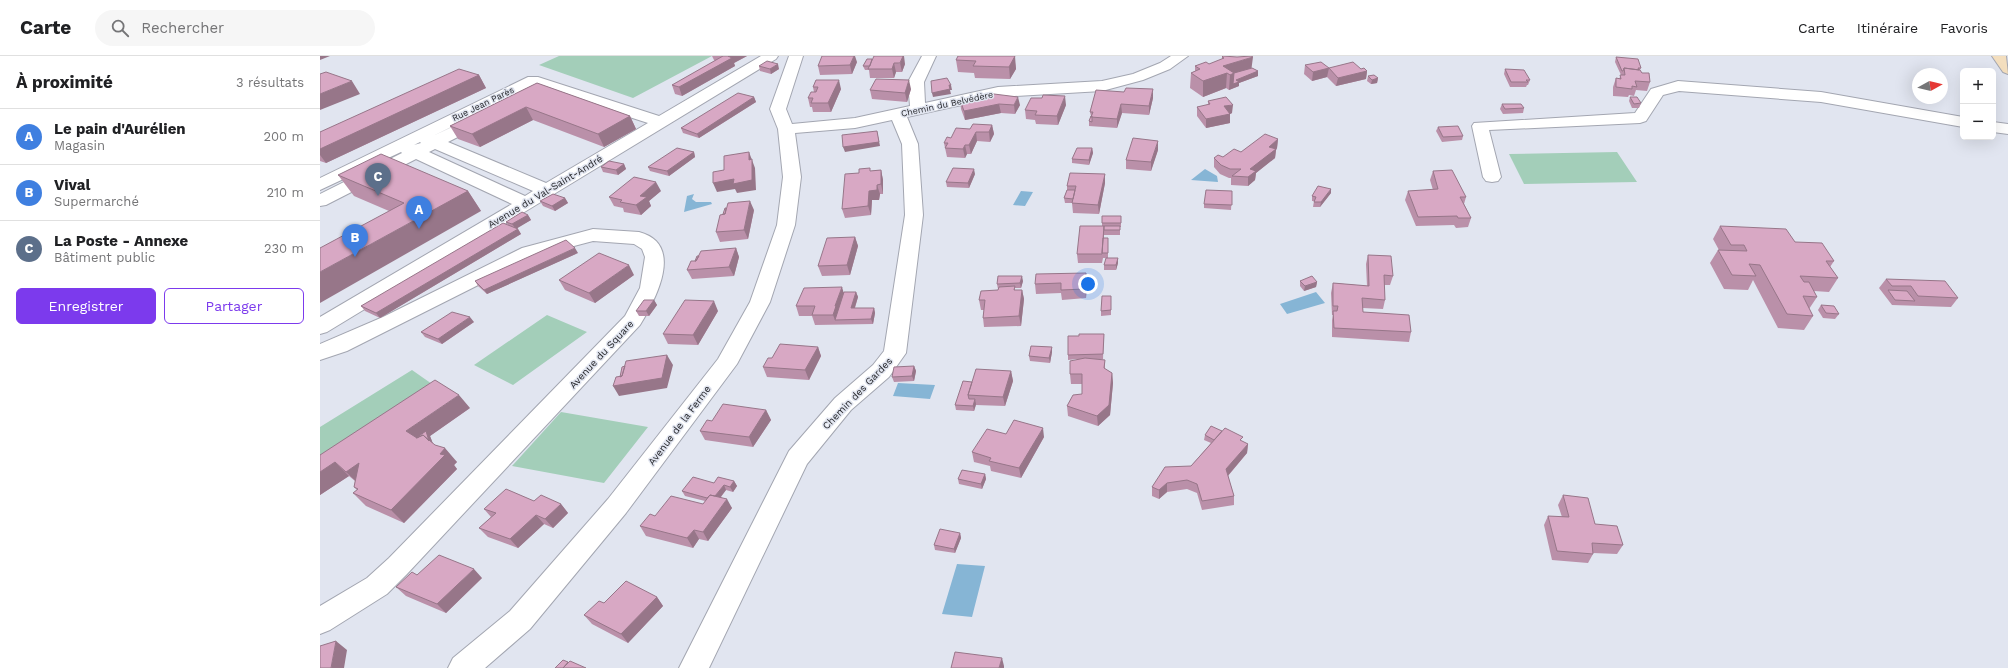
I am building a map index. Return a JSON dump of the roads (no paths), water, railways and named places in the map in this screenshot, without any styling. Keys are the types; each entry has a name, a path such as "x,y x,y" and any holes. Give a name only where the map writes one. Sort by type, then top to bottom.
{"street":[{"name":"Avenue du Val-Saint-André","path":"320,327 524,203 771,56"},
{"path":"786,129 778,109 796,56"},
{"name":"Chemin des Gardes","path":"694,668 798,458 843,404 881,371 895,353 901,319 914,215 908,112 916,82 929,56"},
{"name":"Chemin du Belvédère","path":"786,129 856,123 998,92 1102,86 1138,77 1165,66 1181,56"},
{"path":"1999,56 2008,69"},
{"name":"Rue Jean Parès","path":"320,185 411,144 533,80 661,122"},
{"name":"Rue Jean Parès","path":"435,142 548,86"},
{"path":"1492,177 1480,126 1640,118 1657,92 1678,86 1821,97 1960,121"},
{"path":"1996,127 2008,129"},
{"name":"Avenue de la Ferme","path":"463,668 525,614 617,506 726,364 760,302 786,225 792,176 786,129"},
{"path":"411,144 435,142 546,190"},
{"name":"Rue Jean Parès","path":"320,200 411,144"},
{"path":"411,144 524,203"},
{"name":"Avenue du Square","path":"320,352 339,346 390,322 529,252 593,235 639,238 651,246 655,257 650,288 633,320 615,340 398,566 377,586 320,621"}],"water":[{"path":"1205,169 1217,176 1218,182 1191,180"},
{"path":"1021,191 1033,192 1025,206 1013,205"},
{"path":"694,194 692,199 696,202 711,202 712,204 684,212 687,196"},
{"path":"1316,292 1325,303 1287,314 1280,304"},
{"path":"898,383 935,385 930,399 893,396"},
{"path":"957,564 985,566 972,617 942,614"}],"place":[{"name":"La Poste - Annexe","path":"378,196"},
{"name":"Le pain d'Aurélien","path":"419,229"},
{"name":"Vival","path":"355,257"}]}
